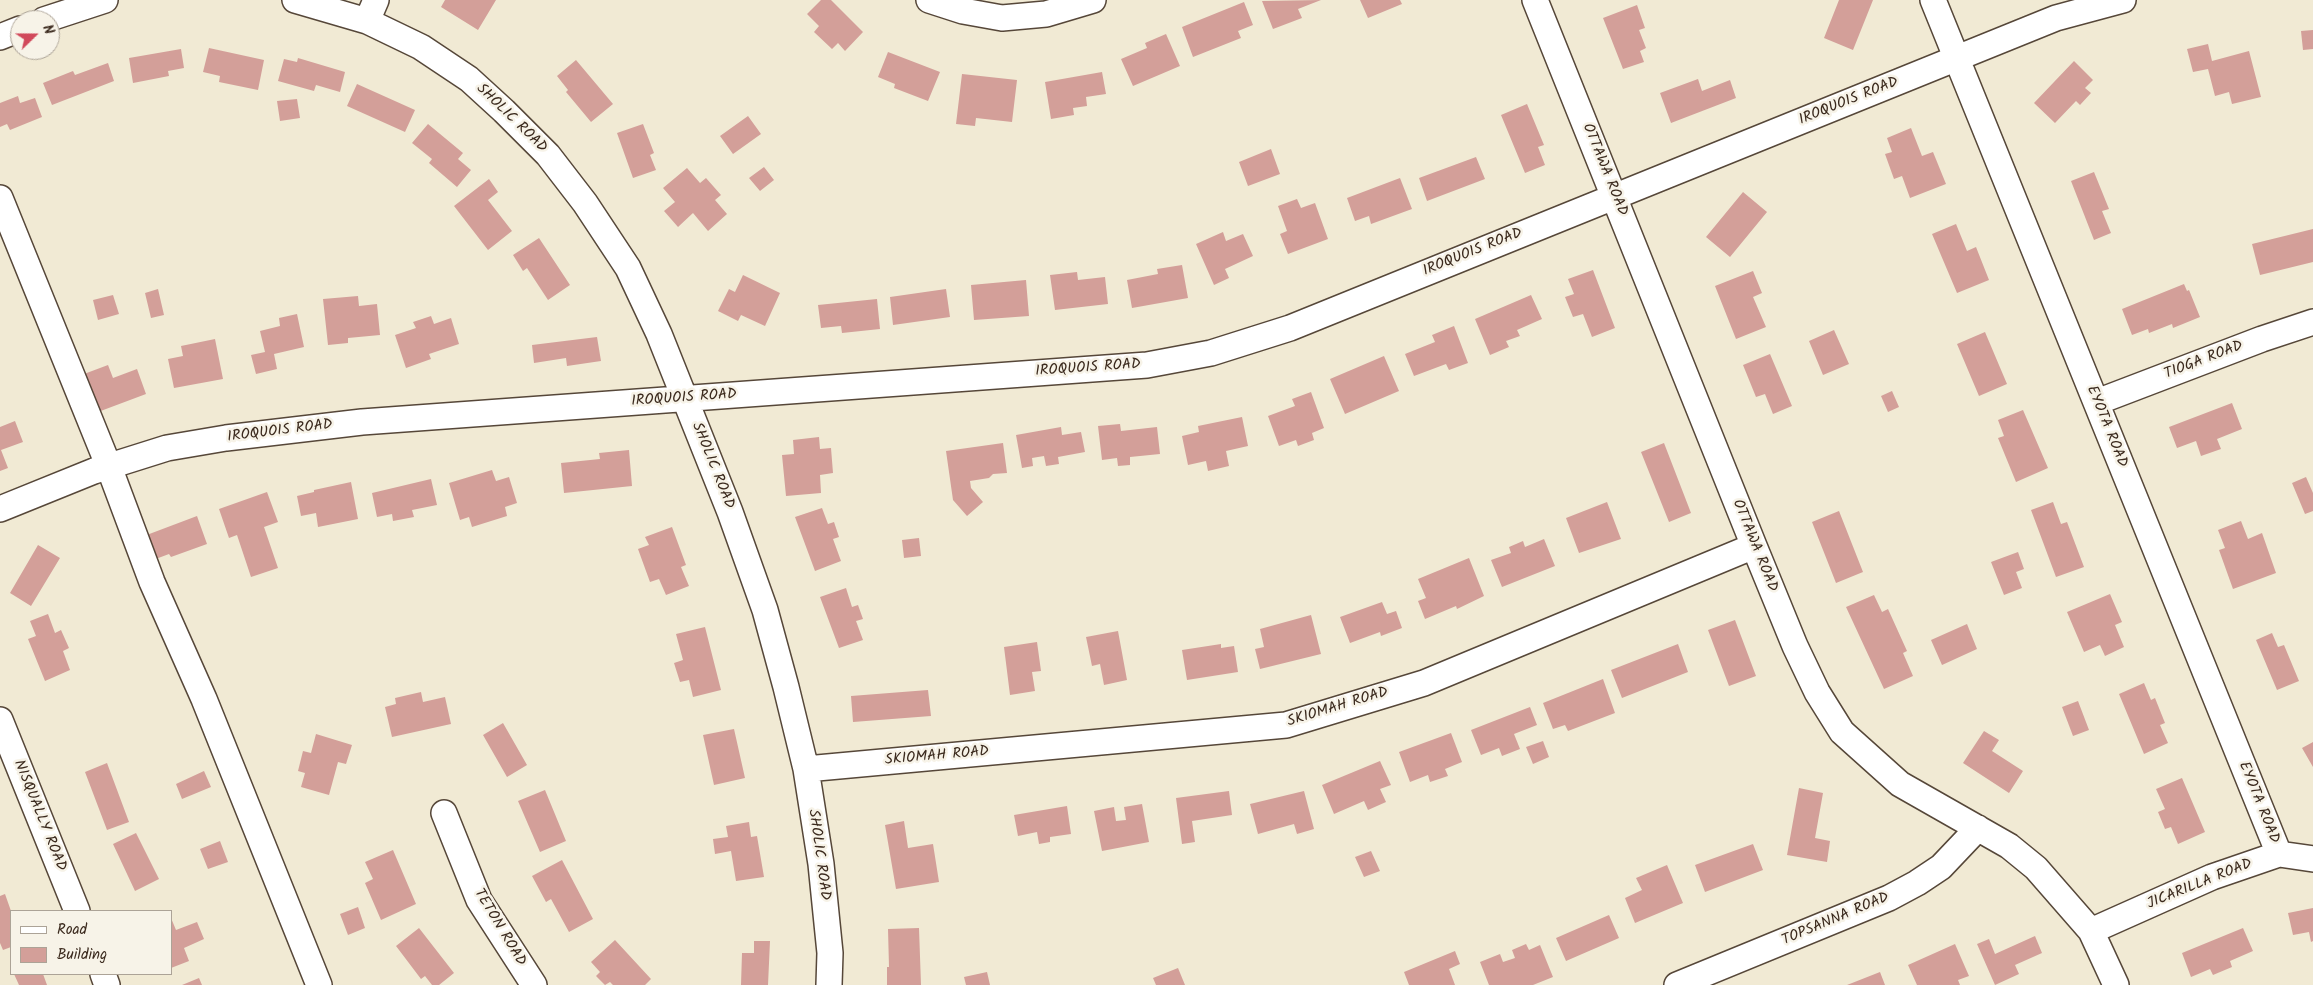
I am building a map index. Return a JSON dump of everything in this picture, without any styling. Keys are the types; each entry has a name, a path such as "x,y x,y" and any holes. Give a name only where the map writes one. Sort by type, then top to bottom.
{"street":[{"path":"60,15 105,0"},
{"name":"SHOLIC ROAD","path":"295,0 372,11 421,48 470,79 504,110 548,155 585,203 628,268 659,334 730,512 765,610 806,768 820,864 830,953 829,985"},
{"path":"929,0 963,11 1002,18 1046,14 1093,0"},
{"name":"OTTAWA ROAD","path":"1536,0 1754,546 1817,692 1842,732 1900,784 2009,846 2036,868 2091,931 2116,985"},
{"name":"EYOTA ROAD","path":"1933,0 2279,854"},
{"name":"IROQUOIS ROAD","path":"0,509 109,467 167,448 226,438 362,422 1147,364 1211,353 1290,328 2056,18 2122,0"},
{"path":"0,198 109,467 152,582 208,708 319,985"},
{"name":"TIOGA ROAD","path":"2096,402 2262,339 2313,322"},
{"name":"SKIOMAH ROAD","path":"806,768 1286,725 1424,683 1754,546"},
{"name":"NISQUALLY ROAD","path":"0,720 77,910"},
{"name":"TETON ROAD","path":"444,814 479,900 534,985"},
{"name":"TOPSANNA ROAD","path":"1677,985 1889,898 1941,867 1978,828"},
{"name":"JICARILLA ROAD","path":"2091,931 2212,877 2279,854 2313,859"}],"building":[{"path":"445,0 496,0 478,30 441,7"},
{"path":"821,0 831,0 863,32 845,51 838,43 832,49 814,32 819,26 807,14"},
{"path":"1321,0 1298,9 1302,18 1273,29 1262,1"},
{"path":"1360,0 1400,0 1402,4 1368,18"},
{"path":"1839,0 1873,0 1853,50 1824,38"},
{"path":"1244,2 1253,25 1238,31 1241,38 1193,57 1182,27"},
{"path":"1637,5 1645,28 1639,30 1646,48 1640,51 1644,62 1623,69 1603,18"},
{"path":"2313,30 2313,49 2303,50 2301,31"},
{"path":"1166,34 1180,66 1133,86 1121,59 1147,48 1145,43"},
{"path":"2208,44 2212,61 2249,51 2261,97 2232,104 2229,92 2215,96 2208,69 2193,72 2187,49"},
{"path":"209,48 264,60 258,90 219,82 220,76 203,72"},
{"path":"181,49 184,68 168,71 169,76 133,83 129,58"},
{"path":"888,52 940,72 928,101 894,88 895,84 878,77"},
{"path":"298,58 345,72 340,92 316,85 314,91 278,81 284,59 297,62"},
{"path":"576,60 613,104 591,122 566,92 568,90 557,76"},
{"path":"2074,61 2093,80 2085,88 2091,93 2080,105 2076,101 2055,123 2034,103"},
{"path":"108,63 114,81 52,105 43,83 73,71 75,75"},
{"path":"1102,72 1106,94 1086,97 1087,106 1073,108 1074,115 1051,119 1045,82"},
{"path":"962,74 1017,80 1012,122 976,118 975,126 956,124"},
{"path":"1698,79 1702,91 1730,80 1736,98 1671,123 1660,93"},
{"path":"357,84 415,110 405,132 347,106"},
{"path":"18,96 20,103 35,98 42,117 10,130 7,124 0,127 0,103"},
{"path":"297,99 300,118 280,121 277,101"},
{"path":"1527,104 1544,145 1538,147 1545,165 1525,173 1501,115"},
{"path":"748,116 761,134 733,154 720,136"},
{"path":"428,124 463,153 458,159 471,170 457,187 429,163 432,159 412,143"},
{"path":"643,124 654,153 650,155 656,170 633,178 617,133"},
{"path":"1911,128 1922,156 1933,152 1946,184 1910,198 1902,176 1894,179 1885,154 1892,152 1887,138"},
{"path":"1271,149 1280,174 1248,186 1239,162"},
{"path":"1476,157 1485,179 1427,201 1419,178"},
{"path":"764,167 774,180 760,191 749,178"},
{"path":"687,168 700,183 706,178 721,195 715,200 727,214 708,231 693,213 678,227 664,211 675,202 663,188"},
{"path":"2094,172 2109,209 2102,211 2111,233 2094,240 2071,181"},
{"path":"1400,178 1412,209 1371,224 1369,216 1355,221 1347,198"},
{"path":"489,179 498,192 488,200 512,231 488,250 454,206"},
{"path":"1743,192 1767,212 1730,257 1706,237"},
{"path":"1297,199 1301,208 1315,203 1328,239 1288,254 1280,234 1287,231 1278,206"},
{"path":"1956,224 1967,251 1976,247 1989,280 1957,293 1932,234"},
{"path":"2313,229 2313,262 2260,275 2252,244"},
{"path":"1223,232 1226,241 1243,234 1253,256 1225,269 1229,278 1214,285 1196,244"},
{"path":"539,238 570,285 548,300 527,268 523,271 513,255"},
{"path":"1182,265 1188,298 1132,308 1127,280 1158,274 1157,269"},
{"path":"1593,270 1615,328 1592,337 1583,314 1573,317 1565,297 1574,294 1568,279"},
{"path":"1753,271 1762,293 1753,297 1766,327 1736,339 1715,286"},
{"path":"1077,272 1078,280 1105,277 1108,304 1055,310 1050,275"},
{"path":"743,275 780,293 765,326 741,315 738,321 718,311 729,289 735,292"},
{"path":"1026,280 1029,316 974,320 971,285"},
{"path":"2184,284 2187,291 2189,290 2200,317 2173,328 2172,324 2149,333 2148,329 2132,335 2122,309"},
{"path":"158,289 164,315 151,318 145,293"},
{"path":"946,289 950,317 893,325 890,297"},
{"path":"113,295 119,314 98,320 93,300"},
{"path":"1531,295 1542,319 1517,330 1520,336 1506,341 1509,347 1490,355 1475,319"},
{"path":"358,296 359,306 377,304 380,335 348,338 348,343 328,345 323,299"},
{"path":"877,299 880,329 842,333 841,326 821,328 818,305"},
{"path":"297,314 304,347 274,354 277,369 256,374 251,355 265,352 260,331 280,326 279,318"},
{"path":"431,316 434,324 451,318 459,344 429,354 431,359 406,368 395,335 416,328 413,322"},
{"path":"1454,326 1468,363 1449,370 1446,364 1414,376 1405,354 1435,342 1432,335"},
{"path":"1834,330 1849,364 1823,375 1809,341"},
{"path":"1985,332 2007,384 1979,396 1957,344"},
{"path":"597,337 601,361 567,366 566,358 534,363 532,345"},
{"path":"215,339 223,379 174,388 168,359 183,356 181,346"},
{"path":"1770,354 1792,406 1773,414 1765,394 1756,397 1743,365"},
{"path":"1384,356 1399,391 1345,414 1330,379"},
{"path":"108,365 113,378 137,369 146,394 98,412 84,374"},
{"path":"1892,391 1899,407 1888,412 1881,396"},
{"path":"1311,392 1324,428 1312,433 1314,440 1298,446 1296,440 1279,446 1268,416 1295,406 1292,399"},
{"path":"2232,403 2242,429 2217,439 2221,449 2201,456 2196,441 2177,448 2169,427"},
{"path":"2023,410 2048,468 2016,482 1998,438 2004,436 1998,420"},
{"path":"1242,417 1248,446 1226,451 1229,466 1208,471 1206,461 1188,465 1182,436 1199,432 1198,426"},
{"path":"15,421 23,442 1,450 8,468 0,471 0,427"},
{"path":"1120,424 1121,431 1157,427 1160,454 1130,457 1130,465 1118,466 1117,458 1102,460 1098,426"},
{"path":"1061,427 1062,435 1081,432 1085,452 1058,457 1059,464 1046,466 1044,456 1032,458 1033,466 1022,468 1016,435"},
{"path":"819,437 820,449 831,448 833,473 820,475 821,493 786,496 782,455 794,454 793,440"},
{"path":"1003,443 1007,473 993,474 989,478 970,481 971,488 983,502 967,516 953,500 946,451"},
{"path":"1664,443 1691,513 1669,522 1641,452"},
{"path":"629,450 632,486 564,493 561,463 600,459 599,453"},
{"path":"492,470 496,481 509,477 517,503 505,507 507,516 472,527 469,517 460,520 449,483"},
{"path":"2306,477 2313,493 2313,511 2305,514 2292,483"},
{"path":"431,479 437,505 412,510 414,517 393,521 392,514 377,517 372,493"},
{"path":"351,482 358,519 318,527 316,513 301,516 297,496 314,492 314,490"},
{"path":"267,492 278,522 264,527 278,568 251,577 237,535 229,538 219,509"},
{"path":"1607,502 1621,539 1579,553 1566,518"},
{"path":"2053,502 2061,524 2067,522 2084,567 2056,577 2031,510"},
{"path":"822,508 828,524 834,522 839,537 833,539 841,561 815,571 795,517"},
{"path":"1839,511 1863,572 1836,583 1812,522"},
{"path":"197,516 207,544 171,557 169,554 153,560 144,536"},
{"path":"2241,521 2248,539 2262,533 2276,573 2233,589 2219,550 2225,548 2218,530"},
{"path":"672,527 686,565 681,567 689,586 666,595 659,579 650,582 638,549 649,545 645,537"},
{"path":"919,538 921,556 904,558 902,540"},
{"path":"1544,539 1555,566 1502,587 1491,560 1511,553 1509,547 1523,541 1525,547"},
{"path":"38,545 60,558 31,606 10,593"},
{"path":"2018,552 2024,569 2016,572 2022,588 2004,595 1991,562"},
{"path":"1469,558 1484,596 1457,609 1456,606 1425,619 1418,601 1426,598 1418,579"},
{"path":"846,588 852,607 858,605 863,619 856,621 863,640 839,648 820,597"},
{"path":"2110,594 2122,622 2115,625 2124,647 2105,656 2100,645 2084,652 2067,612"},
{"path":"1874,595 1882,612 1888,609 1907,651 1903,653 1913,676 1884,689 1846,607"},
{"path":"1382,602 1387,614 1396,611 1402,628 1381,636 1380,632 1350,643 1340,617"},
{"path":"48,614 55,633 61,630 69,648 63,651 70,670 45,681 28,639 36,636 30,621"},
{"path":"1311,615 1321,654 1260,669 1255,649 1264,647 1260,629"},
{"path":"1735,620 1756,676 1729,686 1708,630"},
{"path":"1967,624 1977,649 1942,665 1931,640"},
{"path":"705,627 721,690 693,697 689,680 680,682 674,663 683,660 676,634"},
{"path":"1118,631 1127,680 1104,685 1100,664 1092,666 1086,637"},
{"path":"2272,633 2278,647 2284,645 2299,681 2277,690 2256,640"},
{"path":"1037,642 1041,671 1032,672 1035,691 1010,695 1004,647"},
{"path":"1221,644 1221,648 1234,646 1238,672 1187,680 1182,650"},
{"path":"1678,644 1688,672 1622,698 1611,670"},
{"path":"1603,679 1615,713 1568,731 1565,725 1553,729 1543,703"},
{"path":"2144,683 2151,700 2155,698 2165,723 2160,725 2168,743 2144,754 2119,694"},
{"path":"928,690 931,716 853,722 851,696"},
{"path":"421,692 423,702 445,697 451,724 392,737 385,707 396,704 395,698"},
{"path":"2078,701 2089,730 2073,736 2062,707"},
{"path":"1530,707 1537,725 1514,734 1520,749 1502,756 1499,748 1481,755 1471,730"},
{"path":"503,723 527,765 507,777 483,735"},
{"path":"734,729 745,778 714,785 703,735"},
{"path":"1984,731 1999,740 1992,751 2023,771 2009,793 1963,763"},
{"path":"1451,733 1462,762 1445,769 1448,776 1430,782 1428,775 1410,782 1399,752"},
{"path":"316,734 352,745 346,764 338,762 329,795 301,787 305,773 298,771 303,751 311,753"},
{"path":"1543,741 1549,757 1533,764 1526,747"},
{"path":"2313,742 2313,767 2302,748"},
{"path":"1380,761 1391,785 1380,789 1386,802 1368,810 1364,801 1334,814 1322,785"},
{"path":"107,763 129,822 107,830 85,772"},
{"path":"204,771 211,787 182,799 176,784"},
{"path":"2182,778 2205,832 2178,844 2171,827 2165,829 2158,812 2165,809 2156,789"},
{"path":"1799,788 1823,793 1815,838 1830,841 1827,862 1787,855"},
{"path":"545,790 566,841 540,852 518,801"},
{"path":"1229,791 1232,815 1192,821 1195,842 1182,844 1176,798"},
{"path":"1304,791 1314,829 1297,834 1294,824 1258,834 1250,804"},
{"path":"1142,804 1149,842 1102,851 1094,811 1114,807 1116,821 1126,820 1124,807"},
{"path":"1067,806 1071,834 1050,837 1050,842 1039,844 1037,832 1018,836 1014,815"},
{"path":"904,821 908,848 933,844 939,882 896,889 885,825"},
{"path":"749,822 751,837 757,836 764,877 736,881 731,851 715,854 713,839 728,837 726,826"},
{"path":"136,833 159,879 135,891 113,844"},
{"path":"220,841 228,862 208,869 200,849"},
{"path":"1753,844 1763,870 1705,892 1695,865"},
{"path":"393,850 416,904 381,920 365,883 373,879 365,862"},
{"path":"1371,851 1380,871 1364,877 1355,857"},
{"path":"562,860 593,919 569,932 551,899 546,902 532,876"},
{"path":"1667,865 1683,903 1635,923 1625,898 1642,890 1636,878"},
{"path":"5,894 11,910 10,947 3,950 0,943 0,896"},
{"path":"358,907 365,928 348,935 340,914"},
{"path":"2313,908 2313,941 2311,942 2309,932 2293,935 2288,913"},
{"path":"1609,915 1619,938 1566,961 1556,938"},
{"path":"172,920 176,930 197,922 204,939 184,948 189,961 172,968"},
{"path":"419,928 454,973 439,985 432,985 425,976 421,979 396,946"},
{"path":"919,928 921,985 887,985 887,967 889,967 888,929"},
{"path":"2243,928 2253,951 2230,961 2232,967 2213,975 2210,969 2191,977 2182,953"},
{"path":"2035,936 2042,953 2015,965 2019,974 1995,985 1977,944 1989,939 1995,954"},
{"path":"615,940 651,979 645,985 613,985 610,982 605,985 596,976 600,972 591,962"},
{"path":"754,941 770,941 768,985 741,985 742,953 754,953"},
{"path":"1526,944 1529,950 1540,945 1553,977 1533,985 1489,985 1480,962 1500,954 1503,962 1515,958 1512,950"},
{"path":"1955,944 1969,976 1958,980 1960,985 1917,985 1908,965"},
{"path":"1455,951 1460,964 1449,969 1455,985 1409,985 1404,972"},
{"path":"1178,968 1185,985 1156,985 1153,978"},
{"path":"987,972 990,985 966,985 964,977"},
{"path":"1880,972 1885,985 1847,985"},
{"path":"14,975 43,975 47,985 19,985"},
{"path":"199,978 202,985 182,985"}]}
